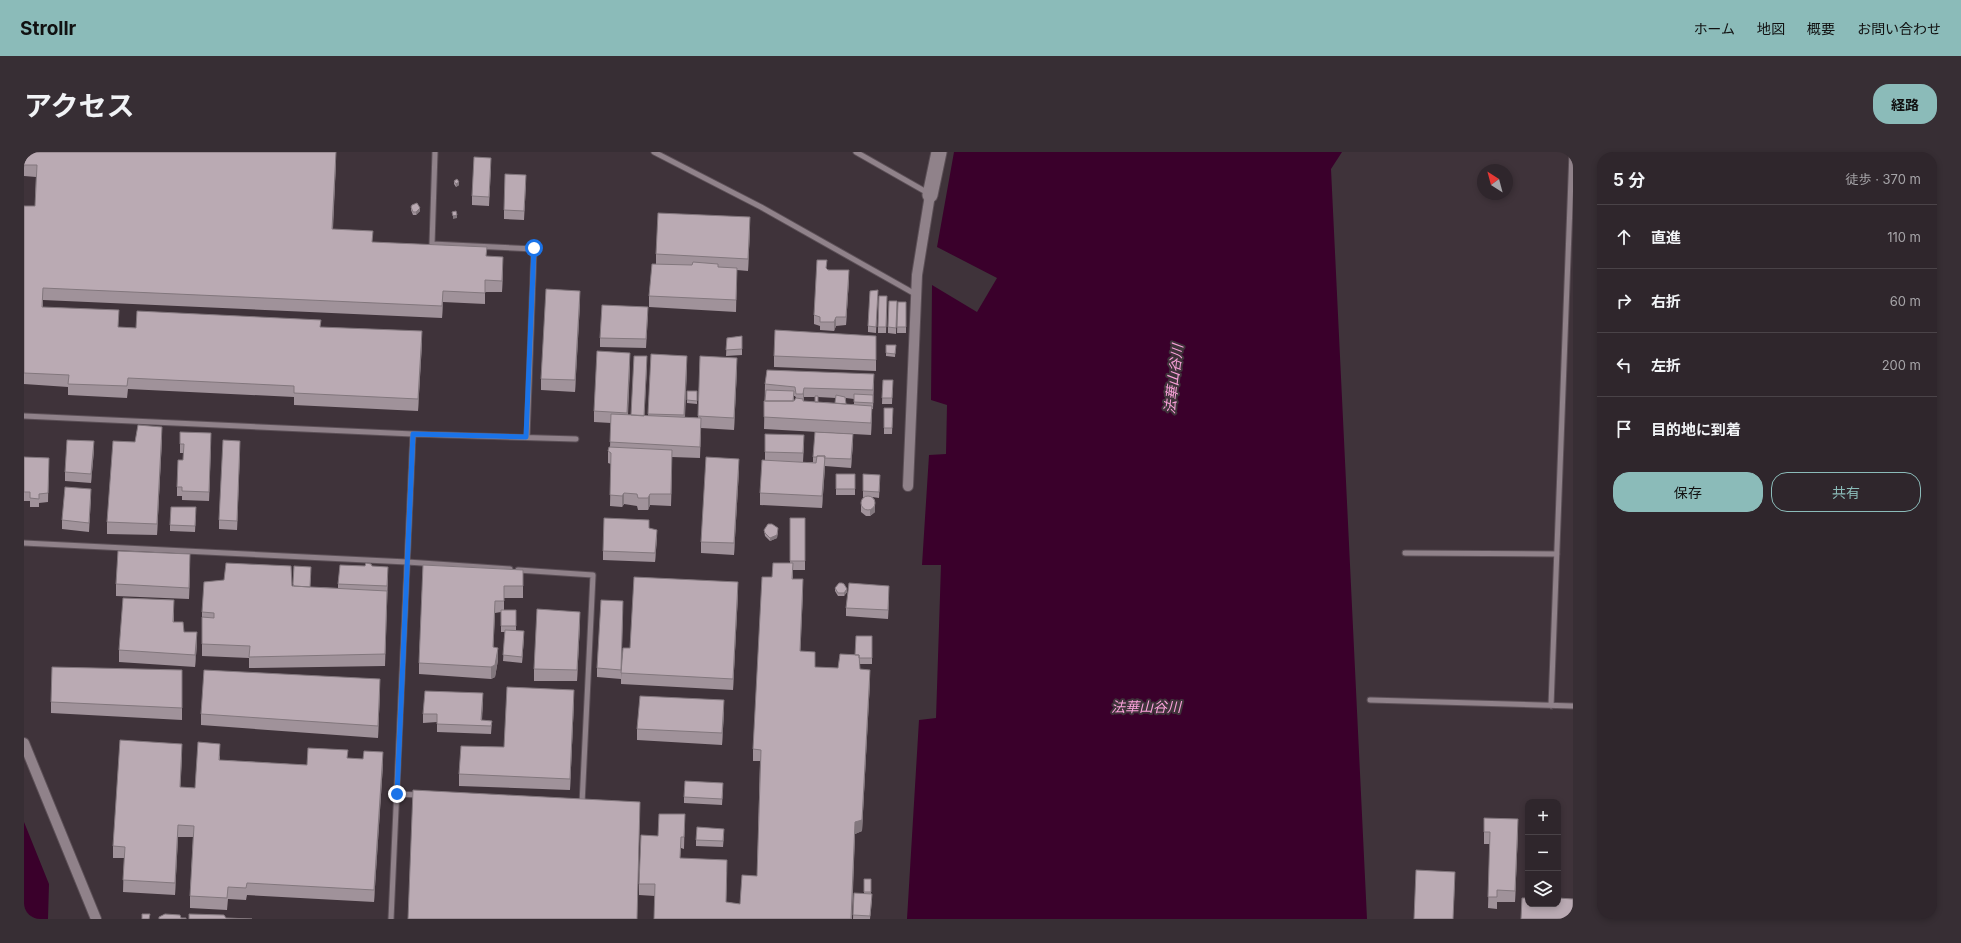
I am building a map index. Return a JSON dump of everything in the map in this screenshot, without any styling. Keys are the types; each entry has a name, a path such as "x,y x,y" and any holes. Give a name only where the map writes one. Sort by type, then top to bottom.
{"main road":[{"path":"930,195 939,152"}],"street":[{"path":"908,486 918,275 930,195"},
{"path":"24,743 96,919"}],"lane":[{"path":"435,152 432,244 534,248 526,437"},
{"path":"654,152 761,207 917,295"},
{"path":"856,152 930,195"},
{"path":"1551,706 1572,152"},
{"path":"24,416 413,434 576,439"},
{"path":"391,919 413,434"},
{"path":"24,543 407,562 593,575 582,804 575,803"},
{"path":"1405,553 1557,554"},
{"path":"1370,700 1573,706"},
{"path":"397,794 428,795"}],"water":[{"name":"法華山谷川","path":"954,152 1342,152 1331,169 1367,919 907,919 919,720 936,718 941,565 922,565 929,455 946,454 947,405 931,400 932,285 977,312 997,278 937,247"},
{"path":"24,822 49,884 48,919 24,919"}],"building":[{"path":"24,152 336,152 332,229 373,231 372,242 487,247 486,256 503,257 502,281 485,280 485,293 443,291 442,306 43,288 42,307 119,310 118,327 136,328 137,311 321,320 320,327 422,331 418,399 294,393 294,386 128,378 127,386 68,384 69,375 24,373 24,206 35,206 37,165 24,165"},
{"path":"474,157 491,158 489,197 472,196"},
{"path":"505,174 526,175 524,211 504,210"},
{"path":"457,179 459,182 456,184 454,181"},
{"path":"417,203 420,208 416,212 413,212 411,207"},
{"path":"456,211 457,215 453,216 452,212"},
{"path":"658,213 750,217 748,259 656,254"},
{"path":"817,260 827,260 826,268 828,270 849,270 846,317 836,317 834,322 820,322 820,317 814,315"},
{"path":"693,262 718,264 718,267 737,268 736,300 649,296 652,264 692,265"},
{"path":"546,289 580,291 575,380 541,379"},
{"path":"878,290 876,327 868,326 870,291"},
{"path":"879,296 887,296 886,327 878,327"},
{"path":"889,301 897,301 896,328 888,327"},
{"path":"898,302 906,302 906,327 897,327"},
{"path":"602,305 648,307 646,339 600,338"},
{"path":"775,330 876,336 876,360 774,356"},
{"path":"742,336 742,349 726,350 727,338"},
{"path":"886,345 896,345 895,354 886,353"},
{"path":"597,351 630,353 627,413 594,411"},
{"path":"651,354 687,356 684,415 648,414"},
{"path":"634,356 647,356 644,416 631,415"},
{"path":"700,356 737,358 734,418 698,416"},
{"path":"767,370 874,374 873,390 804,388 803,394 796,394 795,387 765,384"},
{"path":"883,380 893,380 892,398 882,398"},
{"path":"766,390 794,391 793,401 765,401"},
{"path":"687,391 697,391 697,401 687,400"},
{"path":"854,394 873,395 873,403 854,402"},
{"path":"836,395 845,397 846,404 835,403"},
{"path":"815,396 818,396 818,402 815,402"},
{"path":"796,398 803,399 803,401 872,406 871,423 764,417 764,401 794,401"},
{"path":"884,408 893,408 892,428 884,428"},
{"path":"611,414 701,418 700,447 610,442"},
{"path":"138,425 162,427 157,524 107,522 113,441 135,442"},
{"path":"180,432 211,433 209,492 182,491 182,487 177,487 178,460 183,460 184,444 180,444"},
{"path":"815,432 853,434 851,459 824,458 825,456 813,457"},
{"path":"765,434 804,435 803,453 765,452"},
{"path":"67,440 94,441 91,474 65,472"},
{"path":"223,440 240,441 237,521 219,520"},
{"path":"609,447 672,450 671,494 650,494 648,498 638,498 637,494 624,493 622,496 610,495 611,453 608,451"},
{"path":"817,456 825,456 822,496 760,493 762,460 816,463"},
{"path":"24,457 49,458 48,493 39,494 39,499 30,498 30,492 24,492"},
{"path":"706,457 739,459 734,543 701,542"},
{"path":"836,474 855,474 855,489 836,489"},
{"path":"863,474 880,475 879,492 863,491"},
{"path":"65,487 91,489 89,523 62,520"},
{"path":"868,496 873,498 875,503 873,508 868,510 863,508 861,503 863,498"},
{"path":"171,507 196,507 195,526 170,525"},
{"path":"604,518 649,520 649,528 657,530 655,553 603,551"},
{"path":"790,518 805,518 805,561 790,561"},
{"path":"768,524 772,524 778,528 777,535 770,538 765,533 764,530"},
{"path":"118,551 190,554 189,588 116,584"},
{"path":"226,563 291,566 292,586 387,591 385,654 249,657 250,646 202,644 202,617 214,618 214,613 202,612 204,582 224,580"},
{"path":"366,563 371,564 372,566 388,567 387,586 338,584 340,565 365,566"},
{"path":"773,563 793,563 792,579 803,579 800,651 815,652 815,667 838,668 840,654 859,655 860,669 870,670 862,820 855,822 851,919 654,919 655,884 639,884 641,835 658,836 659,814 685,814 684,837 681,837 680,858 727,860 726,902 740,904 742,875 757,876 761,750 753,749 762,577 772,577"},
{"path":"423,565 523,570 523,586 504,586 504,601 495,601 493,647 498,648 495,665 491,667 419,663"},
{"path":"294,566 311,567 310,587 294,586"},
{"path":"634,577 738,582 733,679 621,673 623,648 630,648"},
{"path":"839,583 844,584 847,589 844,593 838,593 835,588"},
{"path":"849,583 889,586 888,610 846,608"},
{"path":"123,598 174,600 173,622 183,622 184,632 197,632 195,655 119,650"},
{"path":"601,600 623,601 621,670 597,668"},
{"path":"537,609 580,612 577,670 534,669"},
{"path":"501,610 516,610 516,626 501,626"},
{"path":"505,630 524,631 522,657 503,655"},
{"path":"856,636 872,636 872,658 859,658 859,655 855,655"},
{"path":"52,667 182,670 182,708 51,702"},
{"path":"204,670 380,679 378,726 201,714"},
{"path":"507,687 574,690 570,779 459,774 461,746 504,747"},
{"path":"425,691 483,693 481,720 492,721 491,726 437,724 437,714 423,714"},
{"path":"640,696 724,700 722,733 637,729"},
{"path":"120,740 182,744 180,787 195,788 198,742 220,744 219,760 307,765 308,748 348,750 347,758 363,759 364,751 383,752 374,890 247,883 246,888 228,887 227,898 190,896 194,826 178,825 175,883 123,880 125,847 113,846"},
{"path":"685,781 723,783 722,799 684,797"},
{"path":"413,790 640,802 637,919 408,919"},
{"path":"1484,818 1518,819 1515,891 1497,890 1497,897 1488,897 1490,832 1484,832"},
{"path":"697,827 724,829 723,841 696,840"},
{"path":"1416,870 1455,872 1453,919 1414,919"},
{"path":"864,879 871,879 871,892 864,892"},
{"path":"854,893 872,894 870,916 853,915"},
{"path":"1522,898 1525,898 1525,907 1561,907 1561,898 1573,899 1573,919 1521,919"},
{"path":"142,914 150,914 149,919 142,919"},
{"path":"165,914 180,915 181,918 186,919 159,919 159,917"},
{"path":"189,914 224,915 226,918 252,919 189,919"}],"route":[{"path":"397,794 413,434 526,437 534,248"}]}
